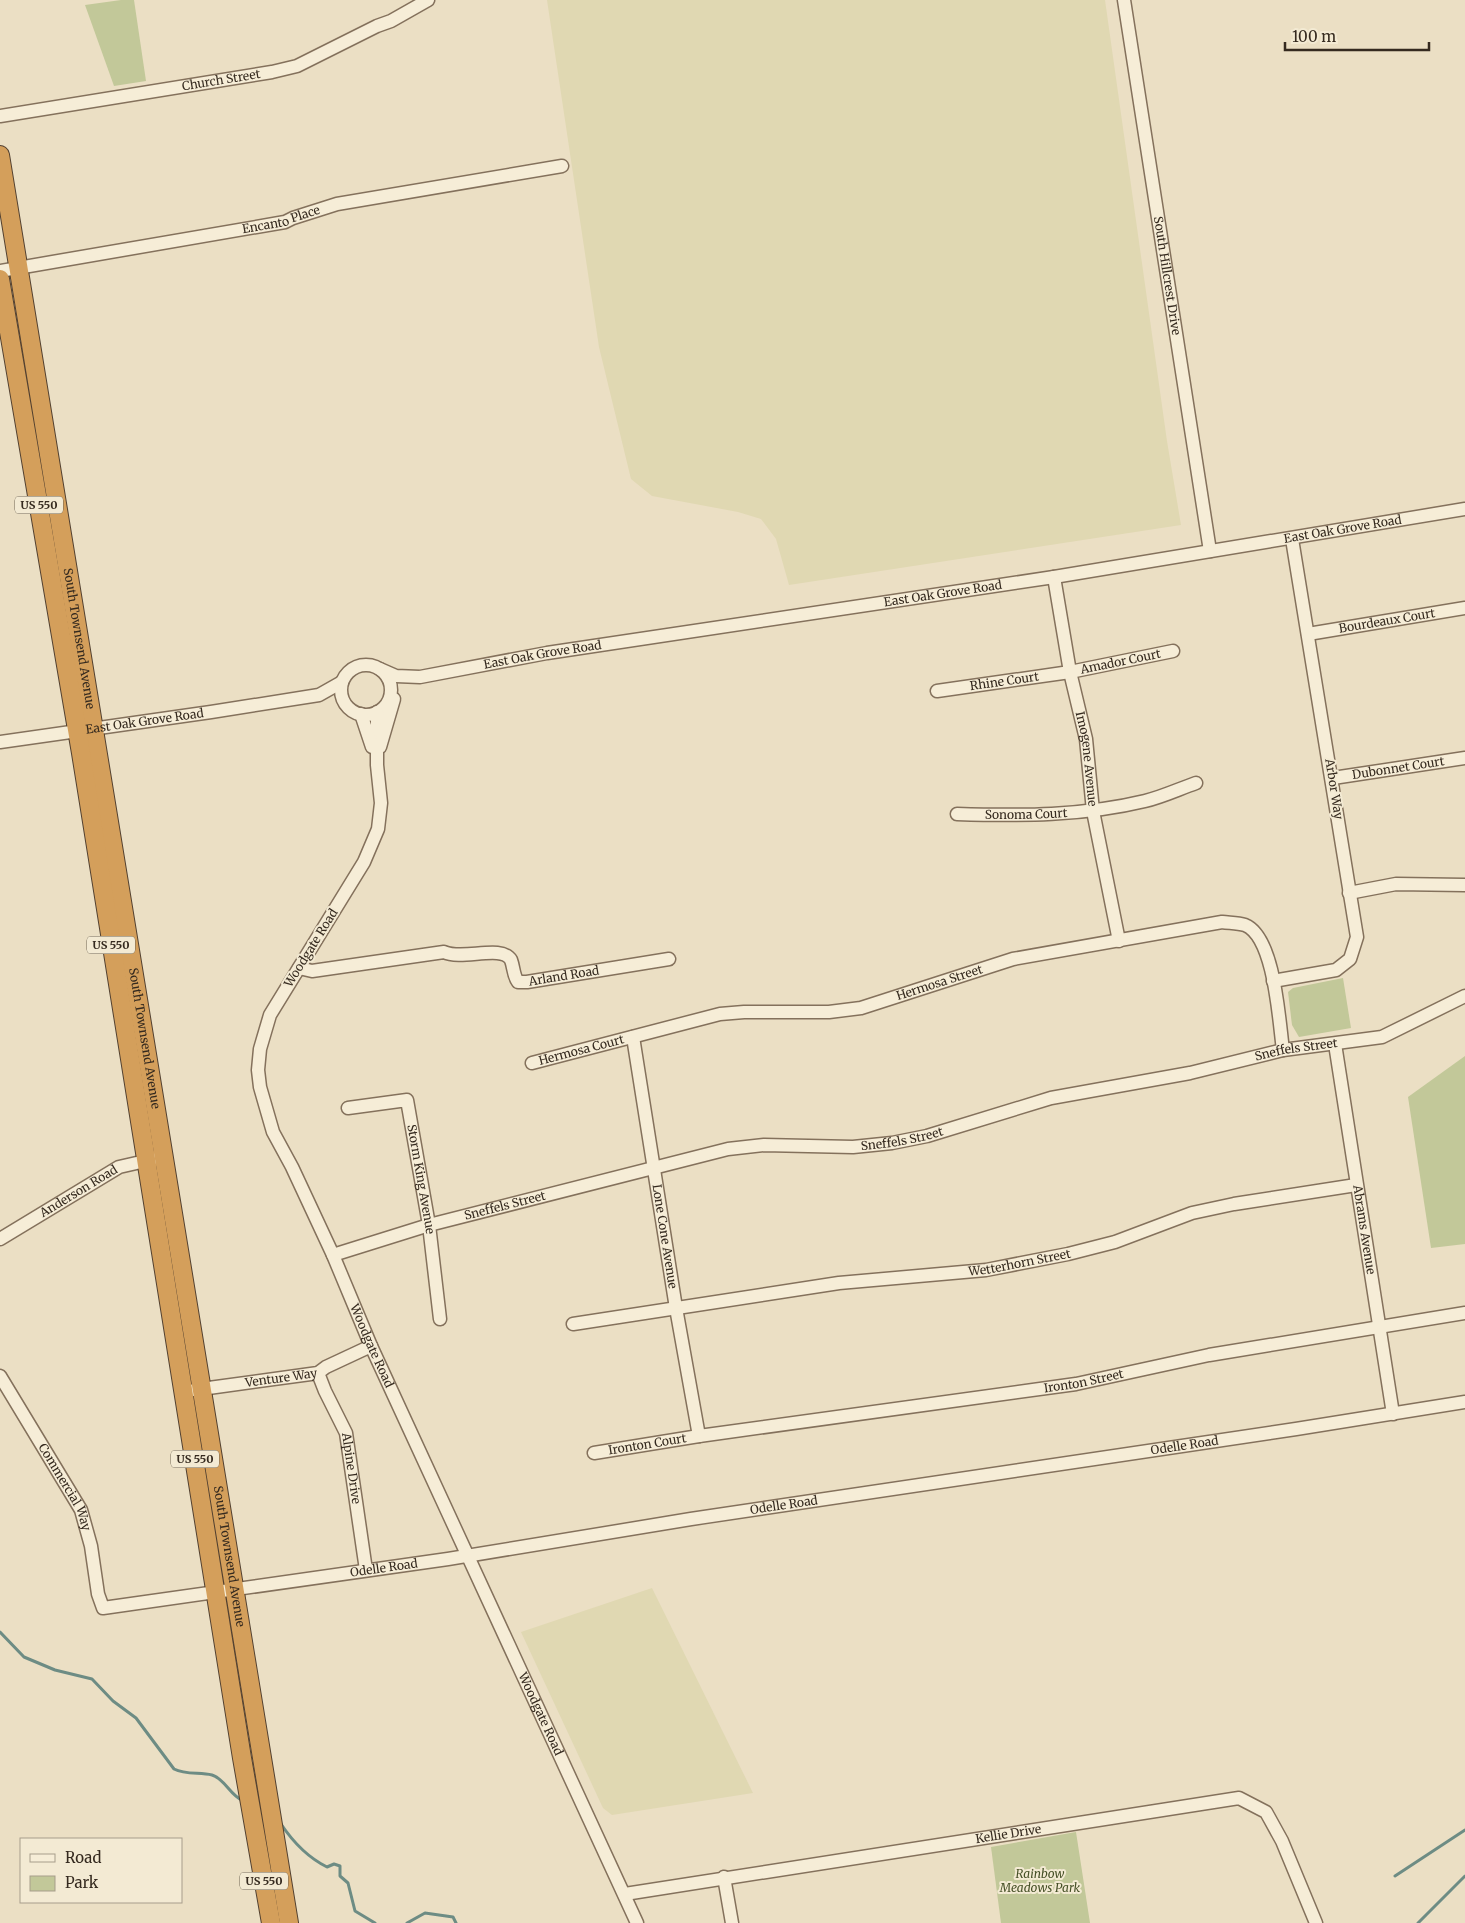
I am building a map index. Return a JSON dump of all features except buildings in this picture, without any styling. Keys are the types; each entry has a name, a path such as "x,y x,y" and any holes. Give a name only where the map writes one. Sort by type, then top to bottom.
{"highway":[{"name":"South Townsend Avenue","path":"0,155 19,267 85,729 155,1159 193,1390 235,1589 289,1923"},
{"name":"South Townsend Avenue","path":"0,280 85,729"},
{"name":"South Townsend Avenue","path":"193,1390 216,1592 242,1758 271,1923"}],"street":[{"name":"Church Street","path":"0,116 264,74 297,66 377,26 391,21 428,0"},
{"name":"South Hillcrest Drive","path":"1124,0 1210,552"},
{"name":"Encanto Place","path":"0,270 285,222 337,204 562,166"},
{"name":"East Oak Grove Road","path":"380,669 396,676 420,677 631,640 1054,577 1465,509"},
{"name":"Arbor Way","path":"1273,981 1336,970 1350,959 1357,937 1292,539"},
{"name":"Imogene Avenue","path":"1054,577 1070,672 1086,739 1093,811 1119,941"},
{"name":"Bourdeaux Court","path":"1308,634 1465,608"},
{"name":"Amador Court","path":"1070,672 1173,651"},
{"path":"366,666 380,669 395,691 385,706 377,712 360,714 354,712 344,703 342,682 354,668 366,666"},
{"name":"Rhine Court","path":"937,691 1070,672"},
{"name":"East Oak Grove Road","path":"395,691 420,677"},
{"name":"East Oak Grove Road","path":"0,742 319,694 342,682"},
{"name":"Woodgate Road","path":"378,751 384,737 395,691"},
{"name":"East Oak Grove Road","path":"319,694 344,703"},
{"name":"Woodgate Road","path":"377,712 377,765 381,803 378,829 364,862 270,1015 260,1049 258,1070 260,1088 273,1132 292,1167 333,1255 371,1346 400,1404 467,1556 637,1923"},
{"name":"Woodgate Road","path":"360,714 377,765"},
{"name":"Dubonnet Court","path":"1332,778 1465,758"},
{"name":"Sonoma Court","path":"957,814 1032,816 1093,811 1147,801 1196,784"},
{"path":"1349,893 1396,884 1465,885"},
{"name":"Hermosa Street","path":"632,1037 720,1014 744,1012 829,1012 861,1008 1012,959 1222,922 1246,926 1259,938 1268,955 1273,981"},
{"name":"Arland Road","path":"300,968 312,971 444,952 452,956 469,956 495,952 504,954 510,960 514,977 518,982 527,982 669,959"},
{"path":"1273,981 1283,1050"},
{"name":"Sneffels Street","path":"333,1255 429,1225 737,1148 764,1145 853,1147 892,1143 927,1136 1051,1098 1190,1073 1283,1050 1382,1037 1465,996"},
{"name":"Hermosa Court","path":"532,1063 632,1037"},
{"name":"Lone Cone Avenue","path":"632,1037 699,1436"},
{"name":"Abrams Avenue","path":"1335,1044 1393,1414"},
{"name":"Storm King Avenue","path":"348,1108 407,1100 429,1225 440,1319"},
{"name":"Anderson Road","path":"0,1239 119,1167 155,1159"},
{"name":"Wetterhorn Street","path":"573,1324 839,1284 986,1270 1068,1254 1115,1242 1192,1213 1234,1204 1356,1185"},
{"name":"Ironton Street","path":"699,1436 1076,1384 1209,1355 1465,1312"},
{"name":"Venture Way","path":"193,1390 318,1373 326,1366 371,1346"},
{"name":"Alpine Drive","path":"318,1373 324,1391 346,1433 366,1570"},
{"name":"Commercial Way","path":"0,1376 81,1510 91,1546 98,1594 103,1608"},
{"name":"Odelle Road","path":"103,1608 467,1556 700,1518 1465,1402"},
{"name":"Ironton Court","path":"594,1453 699,1436"},
{"name":"Kellie Drive","path":"625,1894 724,1877 1239,1798 1266,1812 1282,1841 1316,1923"},
{"path":"724,1877 732,1923"}],"shaded area":[{"path":"547,0 1105,0 1167,441 1181,525 789,585 776,539 761,519 738,512 652,496 631,479 599,347"},
{"path":"652,1588 753,1793 612,1815 603,1808 521,1632"}],"green space":[{"path":"134,0 146,81 114,86 85,5"},
{"path":"1343,978 1351,1028 1299,1037 1292,1025 1288,992 1293,988"},
{"path":"1465,1056 1465,1244 1431,1248 1408,1097"},
{"name":"Rainbow Meadows Park","path":"1076,1832 1090,1923 1001,1923 991,1847"}],"waterway":[{"path":"0,1632 24,1657 55,1670 92,1679 113,1701 136,1718 174,1769 217,1777 234,1795 242,1800"},
{"path":"281,1824 290,1837 313,1859 327,1867 334,1864 340,1866 340,1876 348,1883 355,1911 375,1923"},
{"path":"1395,1876 1465,1830"},
{"path":"1418,1923 1465,1876"},
{"path":"407,1923 425,1913 453,1917 456,1923"}]}
